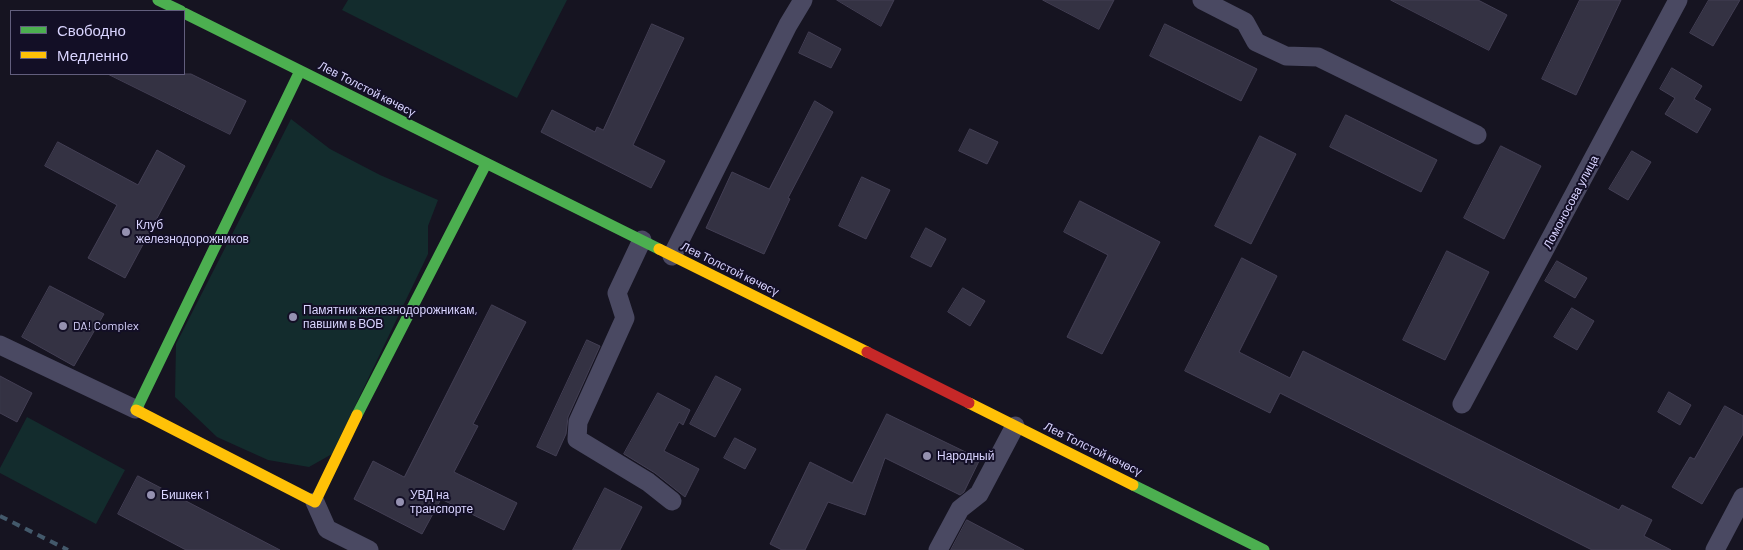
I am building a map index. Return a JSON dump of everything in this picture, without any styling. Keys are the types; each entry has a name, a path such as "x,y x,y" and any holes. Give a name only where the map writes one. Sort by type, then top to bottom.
{"main road":[{"name":"Лев Толстой көчөсү","path":"158,0 178,10"},
{"name":"Лев Толстой көчөсү","path":"185,14 1264,550"},
{"path":"300,71 135,409 316,502 380,368 486,164"}],"street":[{"path":"672,256 788,25 803,0"},
{"path":"1202,0 1245,22 1256,42 1286,56 1318,56 1477,135"},
{"name":"Ломоносова улица","path":"1462,404 1678,0"},
{"path":"642,240 617,293 626,318 578,422 577,439 648,482 672,501"},
{"path":"0,345 135,409"},
{"path":"938,550 960,508 979,494 1015,426"},
{"path":"1715,550 1743,497"},
{"path":"316,502 327,529 369,550"}],"green space":[{"path":"348,0 567,0 517,98 342,10"},
{"path":"291,119 330,149 380,175 438,200 428,226 428,254 332,454 309,467 268,460 217,437 175,397 176,344"},
{"path":"27,417 125,470 96,524 0,473 0,468"}],"building":[{"path":"837,0 894,0 881,26"},
{"path":"1043,0 1114,0 1099,29"},
{"path":"1391,0 1478,0 1507,15 1489,50"},
{"path":"1580,0 1621,0 1576,95 1542,79"},
{"path":"1709,0 1740,0 1713,46 1690,33"},
{"path":"652,24 684,38 633,145 665,161 651,188 541,132 552,110 595,132 597,127 603,130"},
{"path":"1165,24 1257,69 1241,101 1150,56"},
{"path":"809,32 841,49 831,68 799,53"},
{"path":"1672,68 1702,86 1694,99 1711,109 1697,133 1665,114 1675,98 1660,89"},
{"path":"191,74 246,101 230,134 110,75"},
{"path":"815,101 833,112 788,198 790,199 764,254 706,228 732,172 769,189"},
{"path":"1346,115 1437,160 1421,192 1330,147"},
{"path":"970,129 998,142 987,164 959,151"},
{"path":"1260,136 1296,154 1251,244 1215,226"},
{"name":"Клуб железнодорожников","path":"58,142 138,185 157,150 185,166 125,278 88,258 117,205 45,166"},
{"path":"1501,146 1541,166 1504,239 1464,218"},
{"path":"1632,151 1651,162 1628,200 1609,189"},
{"path":"862,177 890,190 866,239 839,226"},
{"path":"1080,201 1160,242 1102,354 1067,337 1108,255 1064,232"},
{"path":"926,228 946,239 931,267 911,257"},
{"path":"1447,251 1489,272 1445,360 1403,340"},
{"path":"1242,258 1277,276 1239,352 1290,378 1303,351 1619,510 1622,505 1652,520 1644,536 1671,550 1592,550 1280,393 1270,413 1185,371"},
{"path":"1557,261 1587,278 1575,298 1545,281"},
{"name":"DA! Complex","path":"50,286 104,314 74,366 22,337"},
{"path":"963,288 985,301 970,326 948,312"},
{"path":"492,305 526,322 473,424 478,426 454,472 517,503 504,530 441,499 422,534 354,499 373,461 404,477"},
{"path":"1572,308 1594,321 1577,350 1554,337"},
{"path":"587,340 600,346 568,417 566,434 556,456 537,447"},
{"path":"0,376 32,393 17,422 0,413"},
{"path":"716,376 741,389 715,437 690,424"},
{"path":"1669,392 1691,405 1680,425 1658,412"},
{"path":"658,393 690,410 683,425 679,422 664,451 699,469 685,497 655,473 624,454"},
{"path":"1725,406 1743,416 1743,434 1702,504 1672,487 1690,457 1694,459"},
{"path":"887,414 980,459 964,492 960,495 885,458 865,515 828,502 805,550 782,550 770,544 810,462 852,483"},
{"path":"735,438 756,449 745,469 724,458"},
{"name":"Бишкек 1","path":"138,476 280,550 186,550 118,514"},
{"path":"605,488 642,507 620,550 573,550"},
{"path":"967,520 1024,550 951,550"}],"railway":[{"path":"0,516 68,550"}],"traffic: fast":[{"path":"158,0 179,10"},
{"path":"185,13 659,249"},
{"path":"136,410 300,71"},
{"path":"357,415 486,164"},
{"path":"1133,485 1264,550"}],"traffic: slow":[{"path":"659,249 867,352"},
{"path":"969,403 1133,485"},
{"path":"136,410 315,502 357,415"}],"traffic: jam":[{"path":"867,352 969,403"}],"place":[{"name":"Клуб железнодорожников","path":"126,232"},
{"name":"Памятник железнодорожникам, павшим в ВОВ","path":"293,317"},
{"name":"DA! Complex","path":"63,326"},
{"name":"Народный","path":"927,456"},
{"name":"Бишкек 1","path":"151,495"},
{"name":"УВД на транспорте","path":"400,502"}]}
